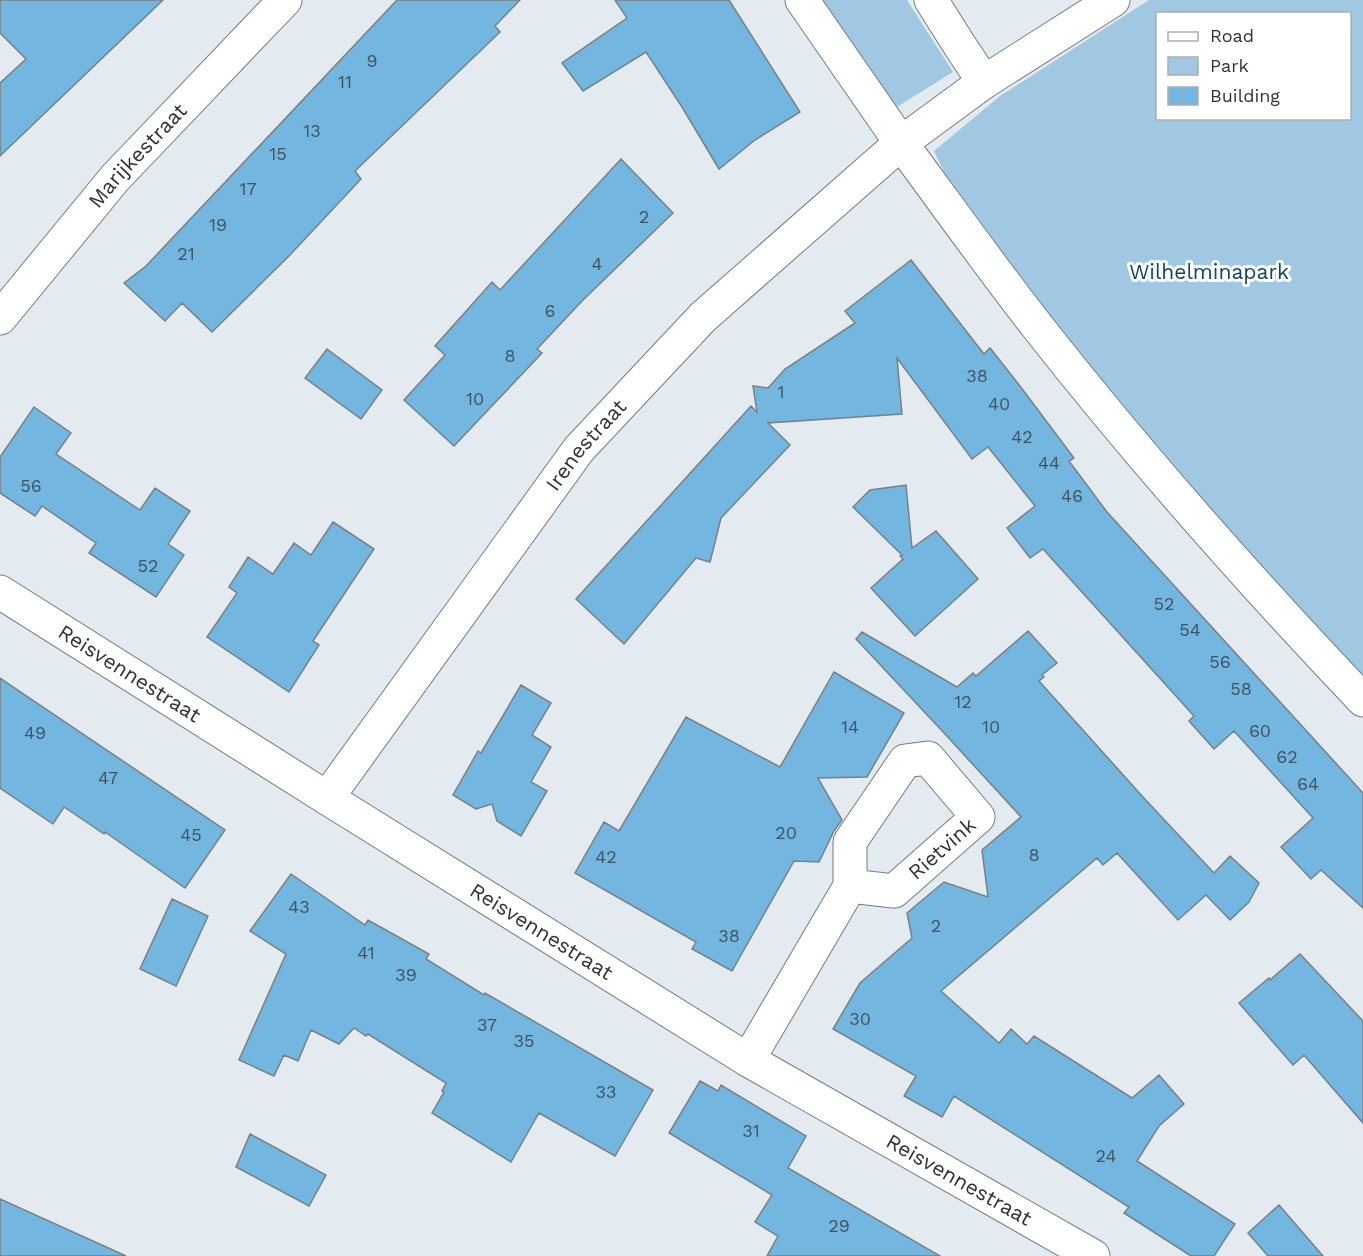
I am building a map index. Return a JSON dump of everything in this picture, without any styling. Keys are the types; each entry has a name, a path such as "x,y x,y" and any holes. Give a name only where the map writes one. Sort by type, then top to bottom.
{"street":[{"name":"Marijkestraat","path":"0,318 115,178 285,0"},
{"path":"802,0 901,143 1036,325 1161,478 1295,628 1363,700"},
{"path":"931,0 984,82"},
{"path":"901,143 984,82 1113,0"},
{"name":"Irenestraat","path":"327,798 579,449 703,316 901,143"},
{"name":"Reisvennestraat","path":"0,592 748,1060 1093,1256"},
{"path":"748,1060 850,886"}],"green space":[{"path":"821,0 907,0 953,72 892,110"},
{"name":"Wilhelminapark","path":"1149,0 1363,0 1363,676 1157,451 1087,366 945,174 934,151 1000,96"}],"building":[{"path":"0,0 163,0 0,156 0,83 26,59 0,33"},
{"path":"397,0 520,0 495,26 500,32 355,171 361,179 289,256 212,332 182,303 165,321 124,283 146,266"},
{"path":"615,0 729,0 800,112 755,140 719,169 646,52 583,91 562,63 627,18"},
{"path":"621,159 673,213 582,301 537,349 542,353 454,446 404,400 445,355 435,346 492,282 500,290"},
{"path":"911,260 984,354 990,348 1020,386 1074,458 1069,461 1107,512 1363,793 1363,908 1321,870 1311,879 1281,847 1313,818 1234,731 1214,749 1189,721 1194,716 1043,549 1030,558 1007,528 1035,506 988,447 972,459 897,358 902,414 768,423 790,445 721,518 710,562 696,558 624,644 576,599 751,406 757,412 753,386 768,388 785,369 855,323 845,311"},
{"path":"327,349 382,390 361,419 305,378"},
{"path":"34,407 71,433 56,454 140,510 155,488 190,511 168,544 184,555 156,597 89,553 96,543 42,506 35,516 0,493 0,457"},
{"path":"906,485 912,548 936,531 978,579 915,636 871,588 903,559 900,556 902,555 853,507 870,490"},
{"path":"333,522 374,549 313,641 319,645 289,692 207,637 237,593 229,587 248,557 273,574 294,543 311,555"},
{"path":"1028,631 1057,663 1042,675 1044,677 1039,681 1142,796 1214,873 1230,856 1259,883 1249,902 1230,920 1206,895 1178,920 1117,853 1103,865 1097,858 941,991 999,1043 1011,1029 1027,1044 1034,1036 1132,1098 1159,1075 1184,1104 1159,1126 1137,1161 1235,1224 1214,1256 1191,1256 1124,1213 1129,1207 954,1096 942,1117 904,1096 916,1076 833,1029 860,983 912,938 907,913 944,882 988,897 982,850 1021,817 856,639 862,632 957,687 973,673 976,676"},
{"path":"834,672 904,713 867,777 818,778 842,820 819,862 794,861 732,971 692,949 696,942 575,873 604,822 619,831 686,717 780,767"},
{"path":"0,678 225,830 185,888 105,832 104,834 64,807 53,824 0,788"},
{"path":"521,685 551,703 532,735 551,747 531,782 547,791 521,836 497,821 492,804 476,809 453,795 478,751 481,753"},
{"path":"291,874 365,925 368,920 429,954 426,959 484,995 485,993 653,1090 615,1156 539,1113 511,1162 432,1113 444,1092 442,1091 446,1083 368,1034 366,1036 354,1028 339,1044 311,1030 298,1061 284,1055 274,1076 239,1060 286,954 250,931"},
{"path":"172,899 208,916 176,986 140,969"},
{"path":"1300,954 1363,1021 1363,1123 1304,1055 1293,1065 1239,1003"},
{"path":"700,1081 718,1091 721,1085 806,1136 788,1168 940,1256 767,1256 778,1236 755,1222 772,1195 669,1133"},
{"path":"250,1134 326,1175 309,1206 236,1167"},
{"path":"0,1199 126,1256 0,1256"},
{"path":"1279,1205 1323,1256 1268,1256 1248,1233"}]}
